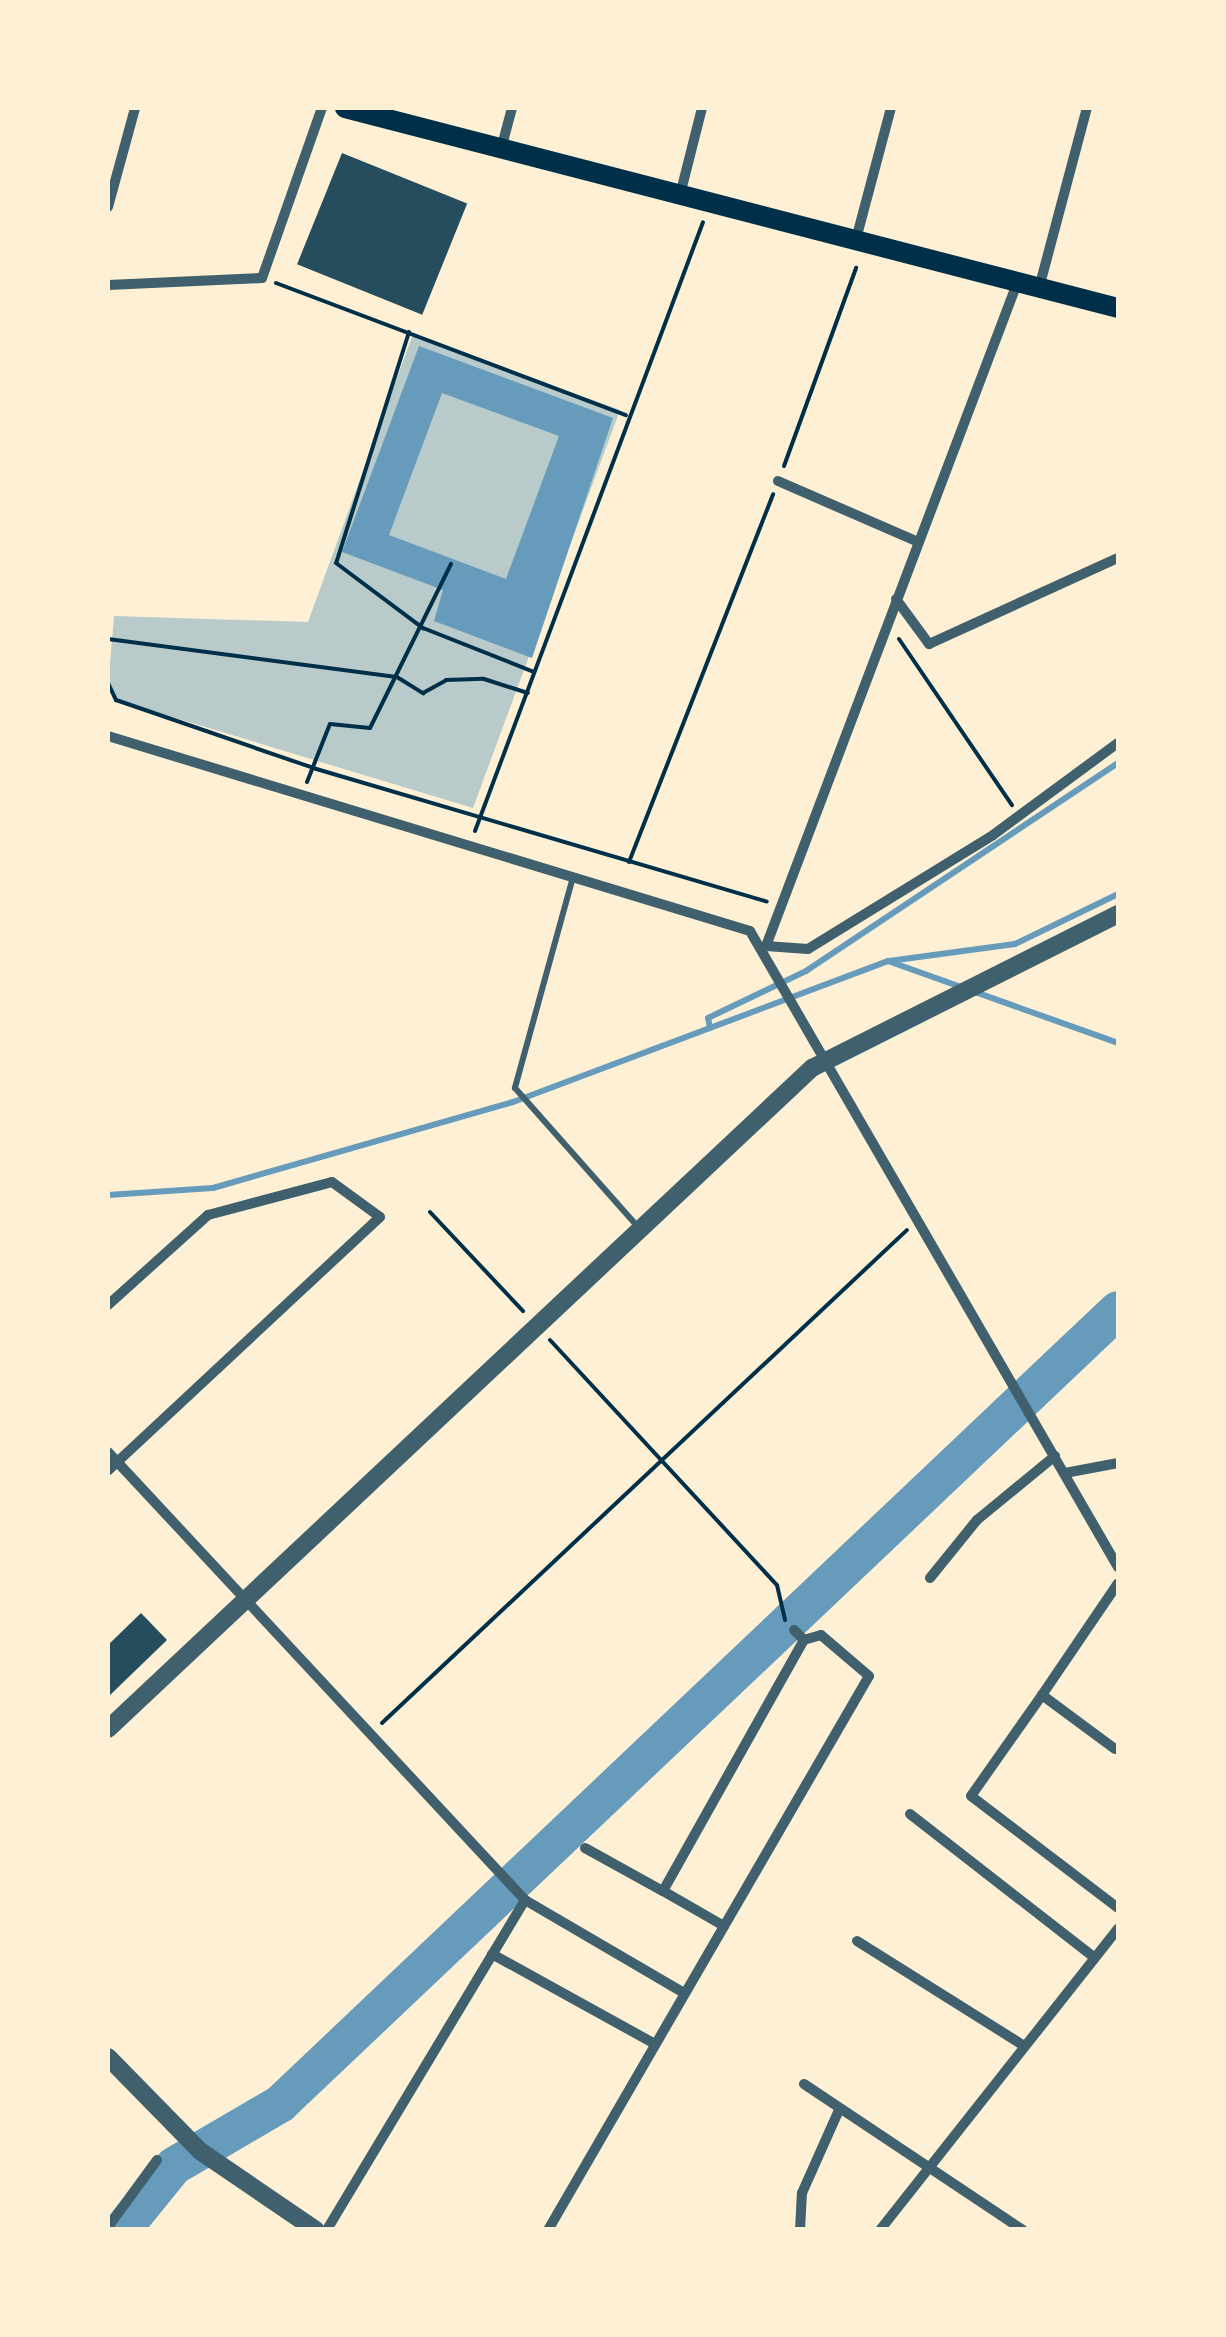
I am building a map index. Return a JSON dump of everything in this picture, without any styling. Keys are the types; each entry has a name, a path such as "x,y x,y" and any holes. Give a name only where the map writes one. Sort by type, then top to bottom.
{"main road":[{"path":"345,108 681,191 855,244 1016,286 1118,308"}],"street":[{"path":"108,207 136,108"},
{"path":"108,286 262,278 322,108"},
{"path":"501,149 512,108"},
{"path":"681,191 702,108"},
{"path":"855,244 890,108"},
{"path":"1039,289 1087,108"},
{"path":"766,946 774,904 1016,286"},
{"path":"778,481 918,542"},
{"path":"896,599 929,644 1118,558"},
{"path":"108,736 750,931 766,946 785,977 915,1223 1118,1566"},
{"path":"766,946 808,950 1020,817 1118,743"},
{"path":"108,1729 535,1324 829,1055 1118,914"},
{"path":"108,1305 208,1214 332,1182 380,1217 108,1471"},
{"path":"108,1452 244,1604 521,1898 684,1993"},
{"path":"930,1578 977,1520 1056,1456"},
{"path":"1065,1473 1118,1463"},
{"path":"1118,1582 970,1796 1118,1908"},
{"path":"794,1630 804,1640"},
{"path":"548,2230 868,1676 821,1636 804,1640 662,1890"},
{"path":"1042,1695 1116,1749"},
{"path":"910,1814 1095,1958"},
{"path":"585,1848 724,1926"},
{"path":"327,2230 492,1954 521,1898"},
{"path":"880,2230 923,2166 1118,1929"},
{"path":"857,1941 1023,2045"},
{"path":"492,1954 655,2044"},
{"path":"108,2059 200,2151 316,2230"},
{"path":"804,2084 838,2112 1023,2230"},
{"path":"800,2230 802,2193 838,2112"},
{"path":"108,2227 157,2160"}],"lane":[{"path":"574,876 515,1088 522,1104 639,1228"}],"path":[{"path":"469,844 536,672 626,415 710,200"},
{"path":"629,862 778,481 856,268"},
{"path":"262,278 626,415"},
{"path":"409,332 336,563 423,628 536,672"},
{"path":"302,794 330,724 370,728 423,628 450,564"},
{"path":"885,628 1020,817"},
{"path":"108,639 396,677 423,694 446,680 484,679 528,693"},
{"path":"108,683 116,700 312,768 774,904"},
{"path":"430,1212 777,1585 784,1619"},
{"path":"367,1736 915,1223"}],"shaded area":[{"path":"413,334 620,410 473,808 116,700 108,688 114,616 308,622"}],"water":[{"path":"419,346 613,418 532,658 434,621 443,590 342,552","holes":["442,393 559,436 506,579 389,535"]}],"building":[{"path":"342,153 467,204 422,315 297,264"},
{"path":"141,1613 167,1640 108,1697 108,1645"}],"waterway":[{"path":"710,1028 708,1018 806,971 1118,763"},
{"path":"889,961 1015,944 1118,894"},
{"path":"108,1195 213,1188 513,1102 888,961 1118,1043"},
{"path":"122,2230 174,2166 280,2104 1118,1310"}]}
